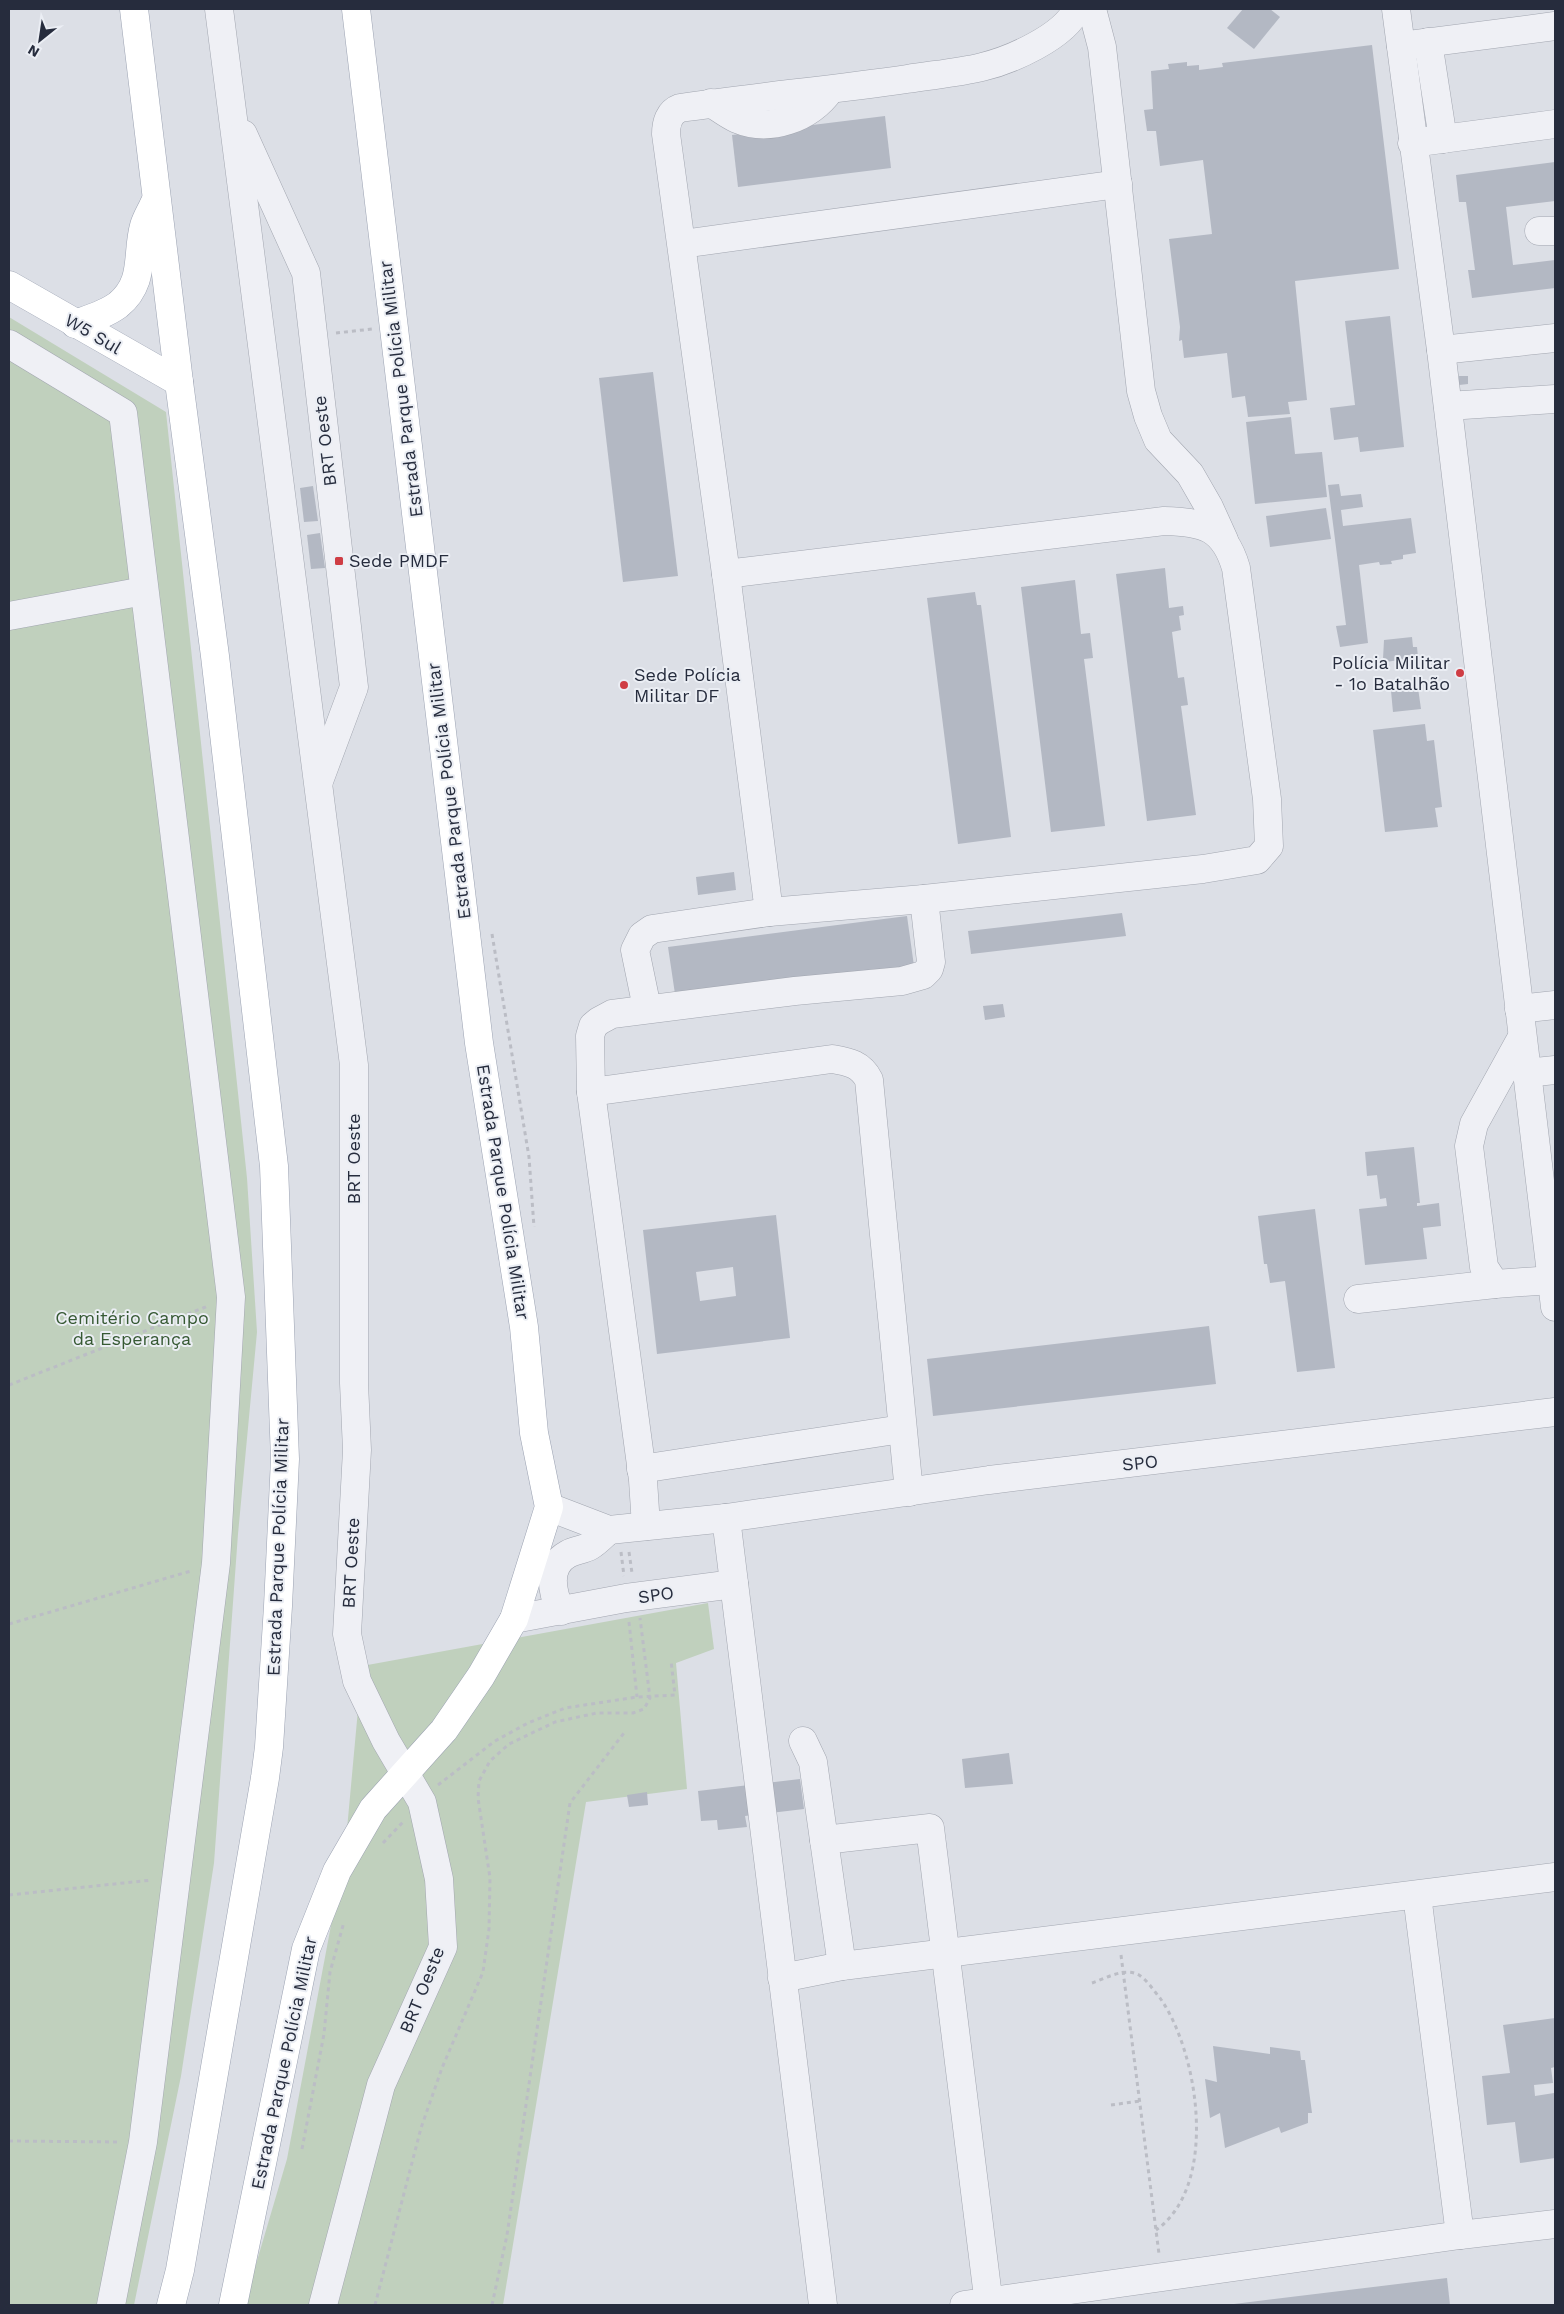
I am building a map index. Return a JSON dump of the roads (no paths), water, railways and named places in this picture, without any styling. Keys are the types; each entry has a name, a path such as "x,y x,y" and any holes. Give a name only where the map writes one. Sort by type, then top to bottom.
{"main road":[{"name":"Estrada Parque Polícia Militar","path":"134,9 179,382 215,656 274,1166 285,1459 268,1755 180,2270 171,2305"},
{"path":"336,9 353,134 367,213 372,228 384,248"},
{"name":"Estrada Parque Polícia Militar","path":"233,2305 306,1949 337,1871 374,1809 444,1730 481,1676 514,1619 549,1507 534,1433 524,1327 479,1043 356,9"},
{"path":"75,324 108,311 118,304 129,292 140,263 144,226 157,196"},
{"name":"W5 Sul","path":"9,285 179,382"},
{"path":"177,2305 180,2270"}],"street":[{"name":"BRT Oeste","path":"218,9 354,1066 354,1383 357,1450 348,1634 357,1681 386,1741 422,1802 439,1879 443,1947 381,2085 323,2305"},
{"path":"769,912 666,127 669,118 676,109 711,103 830,90 982,67 1010,58 1050,36 1072,18 1077,9"},
{"path":"647,1008 636,950 640,939 647,931 661,927 769,912 924,899 1211,868 1252,862 1265,852 1269,846 1267,799 1236,568 1232,554 1209,507 1190,474 1158,440 1148,416 1141,391 1102,47 1092,9"},
{"path":"1396,9 1412,143 1448,406 1555,1307"},
{"path":"1400,46 1555,26"},
{"path":"1428,42 1444,139"},
{"name":"BRT Oeste","path":"231,108 306,273 354,687 318,784"},
{"path":"1412,143 1555,124"},
{"path":"682,244 1118,184"},
{"path":"1441,350 1555,338"},
{"path":"9,344 123,412 231,1296 216,1563 143,2142 111,2305"},
{"path":"1448,406 1555,398"},
{"path":"726,574 1164,521 1201,524 1214,530 1224,541"},
{"path":"9,616 144,591"},
{"path":"646,1526 641,1469 591,1092 590,1036 593,1026 612,1014 647,1008 839,986 893,982 923,975 929,969 931,962 924,899"},
{"path":"1519,1009 1555,1006"},
{"path":"1496,1284 1484,1267 1469,1146 1474,1124 1522,1036"},
{"path":"591,1092 832,1059 851,1062 862,1069 869,1080 909,1492"},
{"path":"1526,1073 1555,1070"},
{"path":"1358,1299 1552,1280"},
{"name":"SPO","path":"549,1507 609,1530 726,1518 989,1480 1555,1412"},
{"path":"641,1469 902,1430"},
{"path":"726,1518 823,2305"},
{"path":"561,1610 554,1598 552,1582 555,1566 568,1554 591,1545 609,1530"},
{"name":"SPO","path":"514,1619 626,1598 734,1584"},
{"path":"803,1741 813,1762 842,1966"},
{"path":"824,1840 930,1828 980,2305 1460,2235 1555,2224"},
{"path":"782,1978 842,1966 1555,1877"},
{"path":"1417,1894 1460,2235"}],"place":[{"name":"Sede PMDF","path":"339,561"},
{"name":"Polícia Militar - 1o Batalhão","path":"1460,673"},
{"name":"Sede Polícia Militar DF","path":"624,685"}],"park label":[{"name":"Cemitério Campo da Esperança","path":"132,1328"}]}
